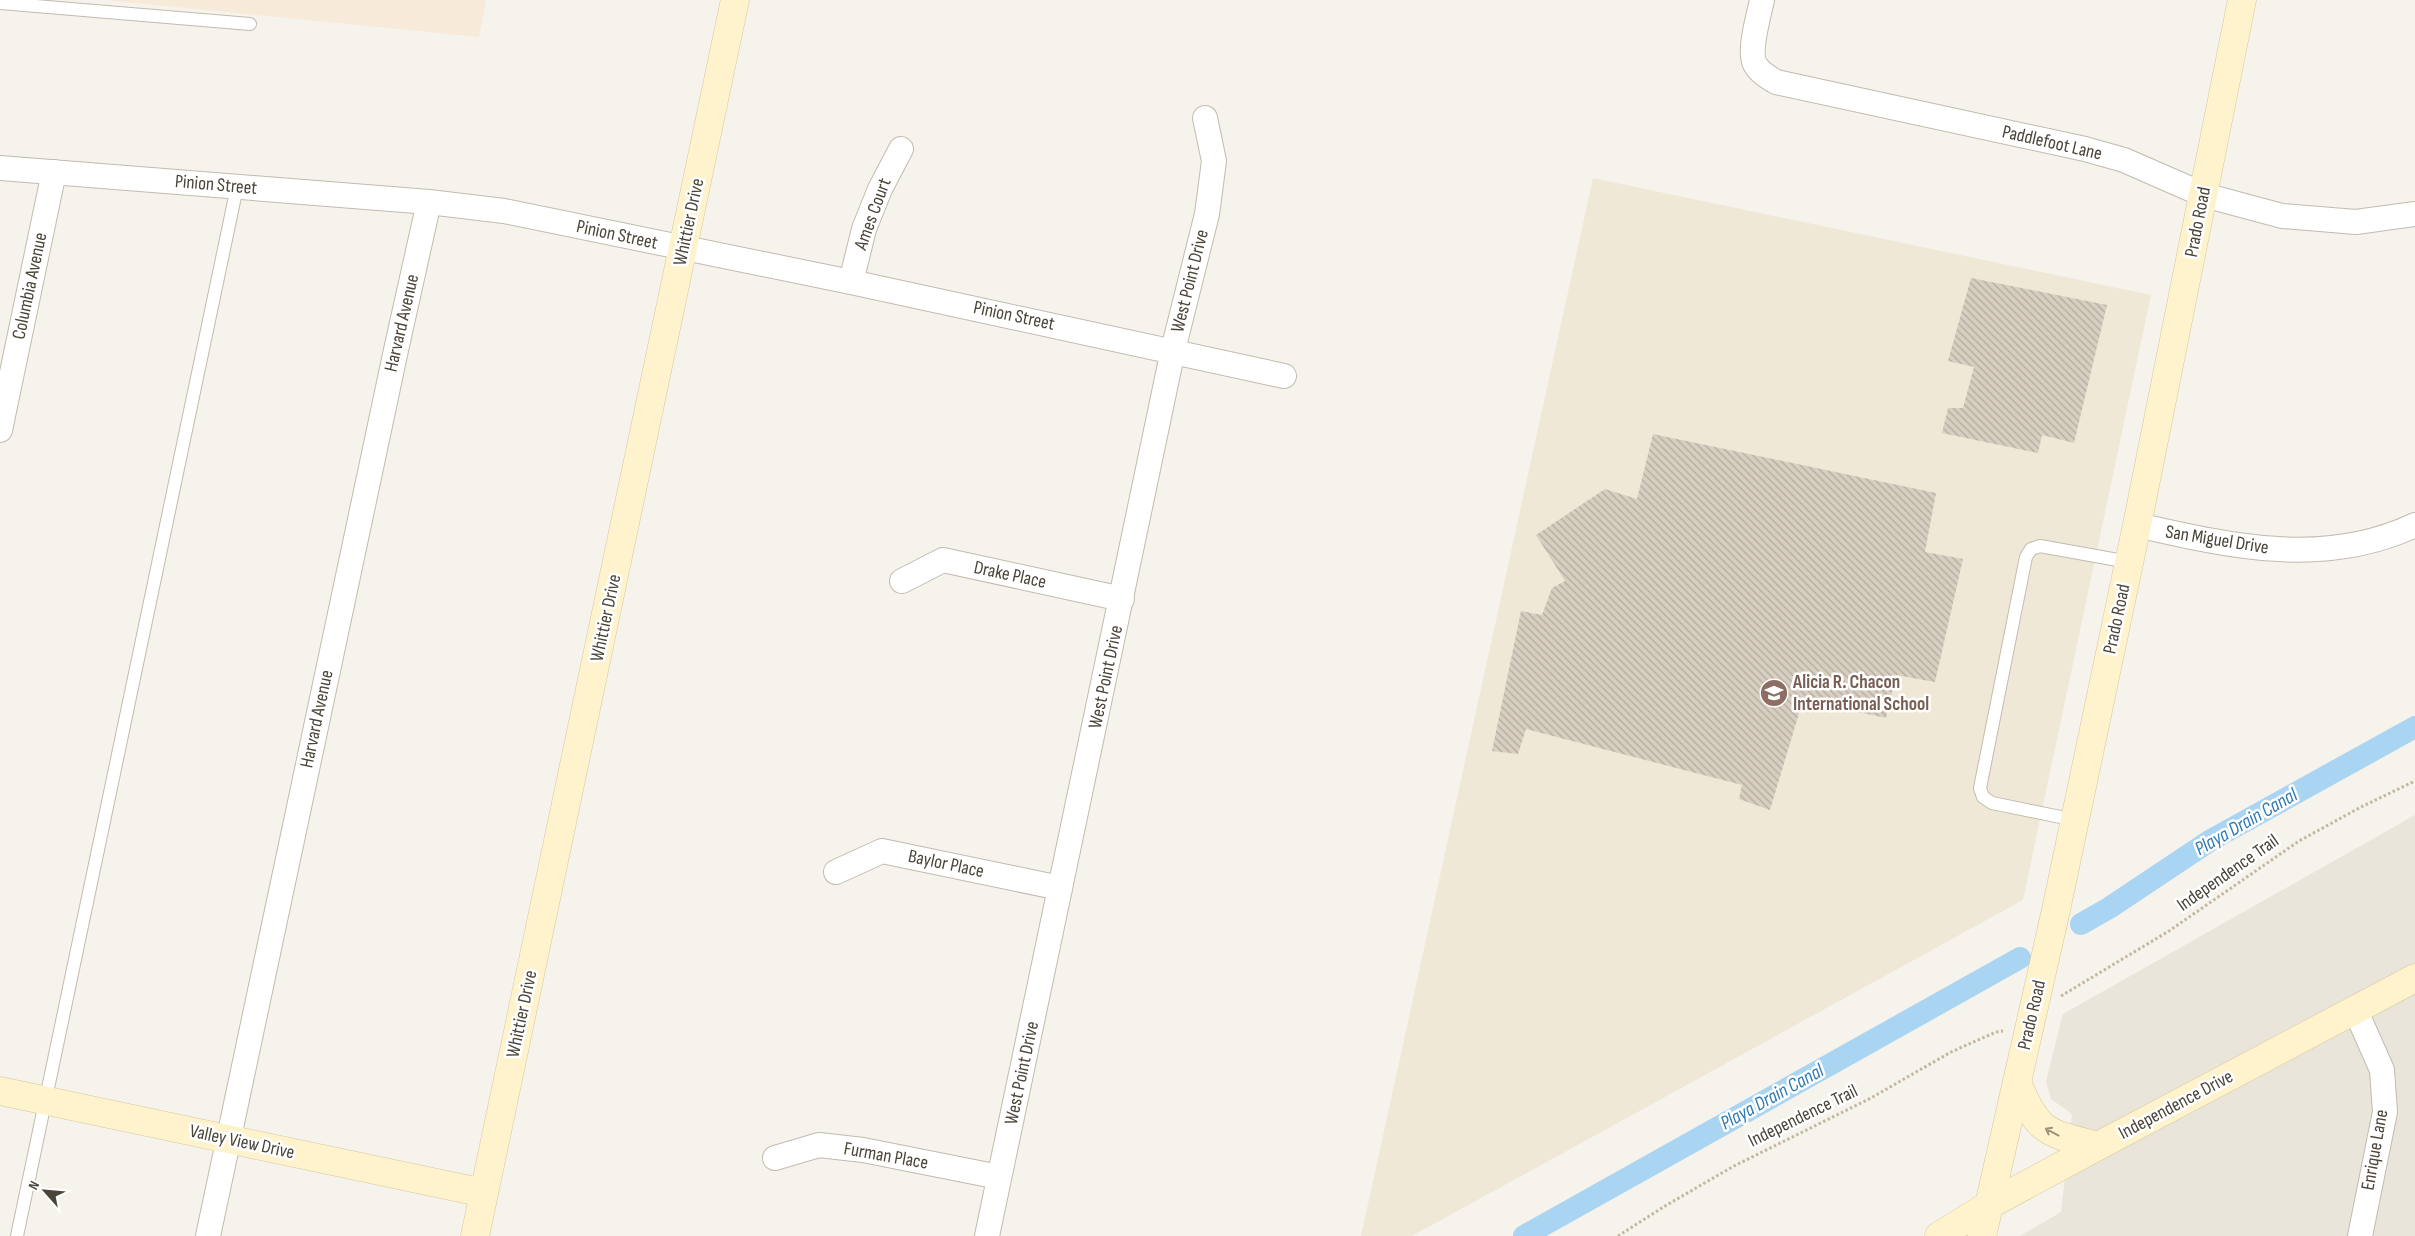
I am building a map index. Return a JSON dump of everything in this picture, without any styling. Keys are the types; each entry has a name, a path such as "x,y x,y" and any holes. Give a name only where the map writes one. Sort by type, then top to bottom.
{"street":[{"name":"Whittier Drive","path":"475,1236 735,0"},
{"name":"Paddlefoot Lane","path":"1762,0 1754,38 1754,63 1763,74 1776,82 2085,149 2124,160 2204,196 2282,216 2356,222 2415,214"},
{"name":"Prado Road","path":"1982,1236 2017,1082 2051,988 2056,910 2137,525 2242,0"},
{"name":"West Point Drive","path":"987,1236 1173,350 1209,196 1214,161 1205,118"},
{"name":"Ames Court","path":"851,282 864,229 880,189 900,149"},
{"name":"Pinion Street","path":"0,168 429,202 504,211 1173,350 1284,376"},
{"name":"Columbia Avenue","path":"0,430 54,172"},
{"name":"Harvard Avenue","path":"208,1236 429,202"},
{"name":"San Miguel Drive","path":"2137,525 2260,550 2304,550 2344,546 2395,534 2415,525"},
{"name":"Drake Place","path":"902,581 943,560 1122,599"},
{"name":"Baylor Place","path":"836,872 882,851 1060,888"},
{"name":"Independence Drive","path":"1939,1236 1989,1205 2415,978"},
{"name":"Enrique Lane","path":"2355,1010 2382,1070 2385,1112 2360,1236"},
{"path":"2017,1082 2034,1118 2046,1129 2057,1135 2098,1146"},
{"name":"Valley View Drive","path":"0,1091 484,1193"},
{"name":"Furman Place","path":"775,1158 819,1145 863,1150 999,1177"}],"lane":[{"path":"0,3 250,24"},
{"path":"16,1236 237,187"},
{"path":"2075,820 1992,803 1983,797 1980,788 2026,557 2031,548 2040,546 2129,562"}],"path":[{"name":"Independence Trail","path":"2051,988 2169,931 2299,841 2361,807 2415,781"},
{"name":"Independence Trail","path":"1618,1236 1734,1166 1871,1098 1951,1052 1996,1032 2005,1031"}],"shaded area":[{"path":"105,0 486,0 479,37"},
{"name":"Alicia R. Chacon International School","path":"1593,178 2151,295 2023,900 1412,1236 1361,1236"},
{"path":"2415,815 2415,1236 2020,1236 2061,1212 2072,1114 2051,1099 2046,1081 2063,1014"}],"building":[{"path":"1971,278 2107,305 2074,443 2042,435 2038,453 1942,433 1948,408 1963,408 1974,367 1948,361"},
{"path":"1653,434 1936,493 1925,552 1963,559 1935,682 1896,675 1886,718 1803,700 1770,810 1739,799 1742,785 1526,729 1518,754 1492,751 1521,611 1542,615 1552,588 1565,581 1536,535 1605,489 1637,499"}],"waterway":[{"name":"Playa Drain Canal","path":"2081,924 2109,908 2211,840 2415,727"},
{"name":"Playa Drain Canal","path":"1524,1236 2020,958"}],"place":[{"name":"Alicia R. Chacon International School","path":"1774,693"}]}
